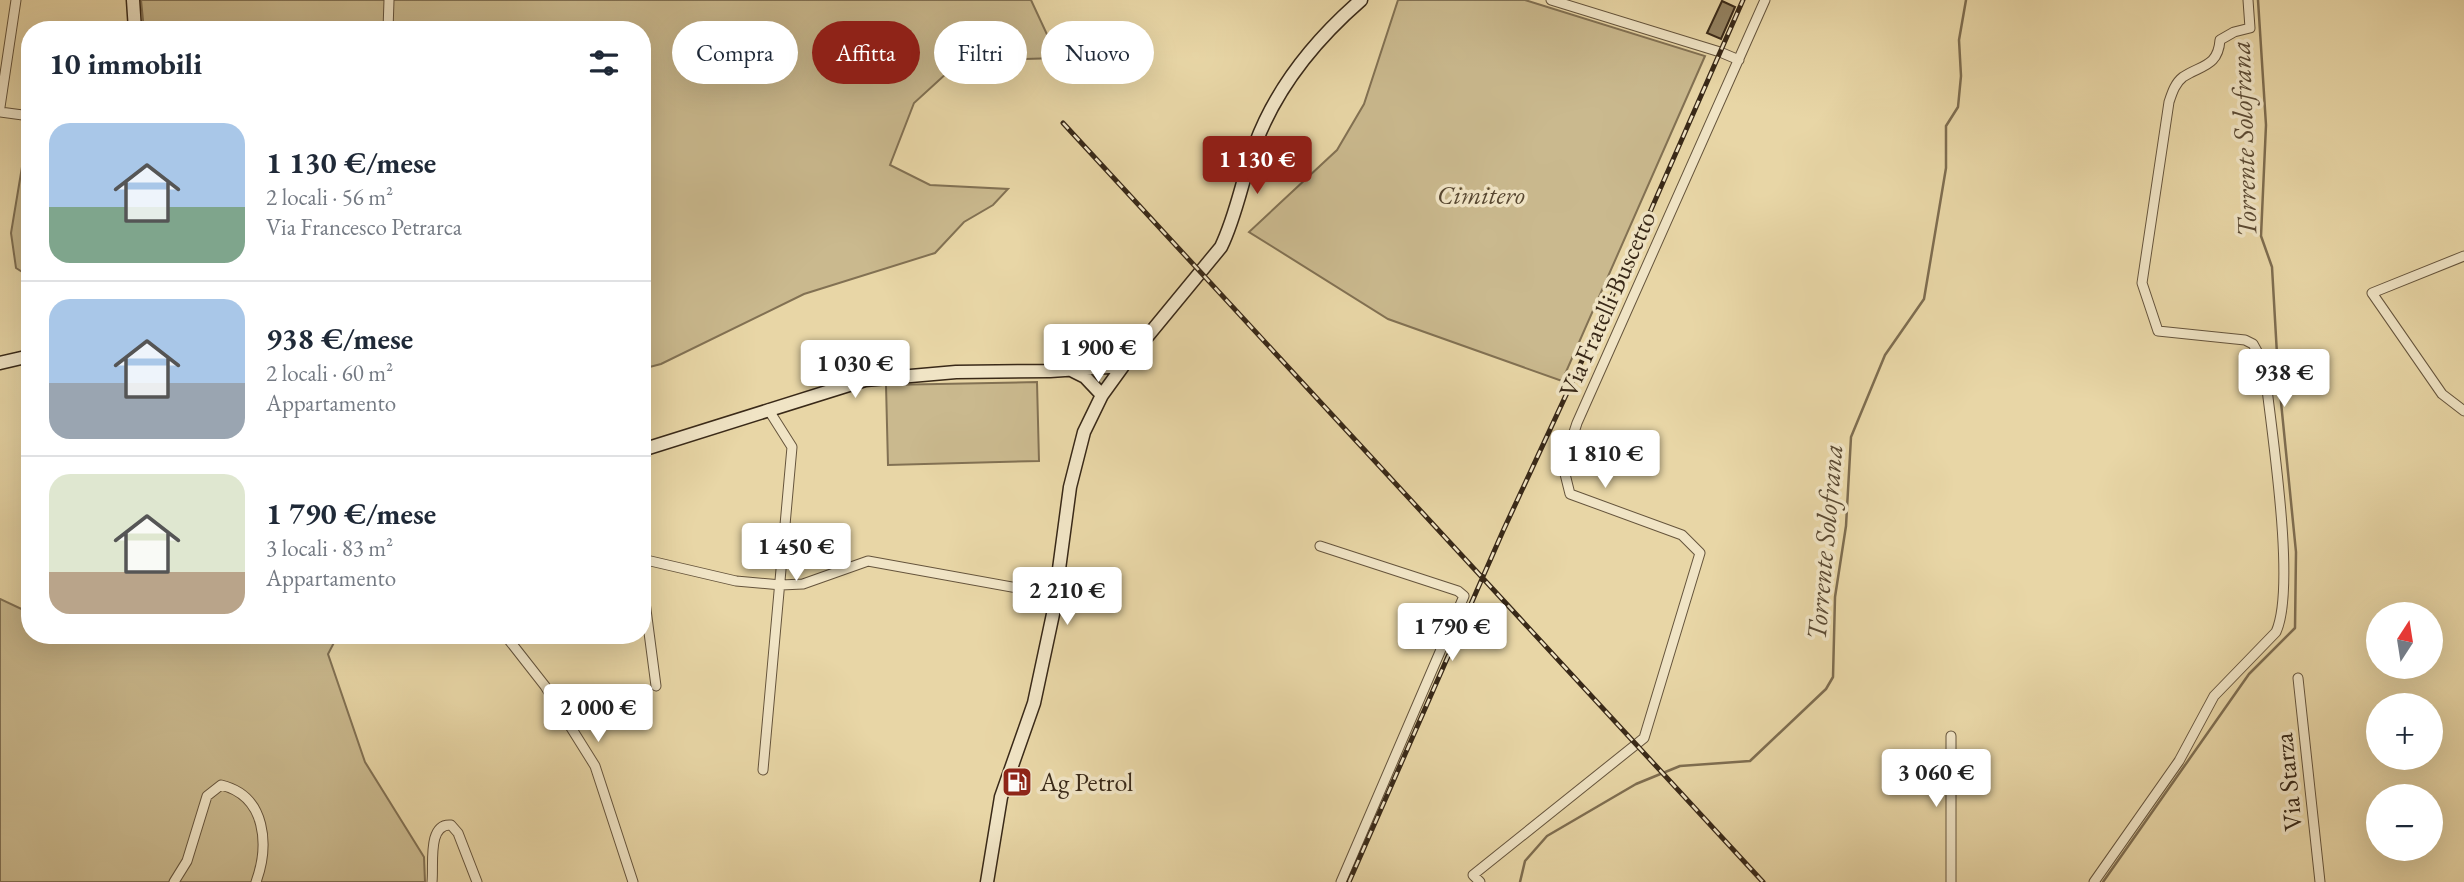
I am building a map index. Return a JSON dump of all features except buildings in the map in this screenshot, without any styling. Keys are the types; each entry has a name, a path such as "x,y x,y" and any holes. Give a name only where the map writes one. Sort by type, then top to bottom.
{"main road":[{"path":"133,0 134,21"},
{"path":"987,882 1001,797 1034,703 1056,595 1073,469 1084,432 1102,395 1123,366 1221,247 1236,211 1255,143 1283,87 1316,43 1361,0"},
{"path":"0,363 21,358"},
{"path":"651,447 865,380 956,372 1071,370 1123,366"},
{"path":"1071,370 1086,377 1102,395"}],"street":[{"path":"16,0 0,109 21,114"},
{"path":"388,21 389,0"},
{"path":"1551,0 1739,60"},
{"name":"Via Fratelli Buscetto","path":"1480,882 1473,875 1644,738 1700,553 1682,534 1570,494 1563,466 1577,423 1765,0"},
{"path":"2095,882 2179,761 2214,696 2276,632 2282,618 2284,579 2264,364 2253,344 2245,340 2158,331 2142,283 2169,102 2182,77 2207,67 2217,57 2220,40 2234,32 2250,28 2248,0"},
{"path":"2464,256 2372,293 2442,394 2464,411"},
{"path":"763,771 792,447 768,409"},
{"path":"1320,546 1458,591 1464,596 1341,882"},
{"path":"651,561 736,582 781,585 803,584 868,561 1056,595"},
{"path":"512,644 545,686 595,766 633,882"},
{"path":"651,644 656,686"},
{"name":"Via Starza","path":"2298,678 2320,882"},
{"path":"1951,736 1951,882"},
{"path":"174,882 187,861 207,796 222,785 243,794 262,825 265,857 256,882"},
{"path":"432,882 434,837 436,830 444,825 452,825 458,833 477,882"}],"green space":[{"path":"141,0 1031,0 1041,21 1041,59 1027,59 1027,21 934,21 935,84 914,103 890,165 930,185 1008,189 993,205 964,222 935,253 804,294 651,367 651,21 143,21"},
{"name":"Cimitero","path":"1398,0 1525,0 1705,56 1562,381 1388,319 1249,232 1337,150 1364,104"},
{"path":"21,173 21,271 16,268 11,233"},
{"path":"1037,382 1039,461 888,465 886,385"},
{"path":"0,599 21,609 21,644 333,644 328,654 365,762 424,857 425,882 0,882"}],"waterway":[{"name":"Torrente Solofrana","path":"1520,882 1525,861 1547,836 1636,784 1680,766 1750,761 1826,689 1833,677 1835,597 1846,526 1851,437 1885,355 1924,299 1946,168 1946,126 1958,107 1961,76 1959,40 1966,0"},
{"name":"Torrente Solofrana","path":"2103,882 2249,674 2295,628 2296,552 2278,372 2272,267 2261,236 2266,125 2258,0"}],"railway":[{"path":"1349,882 1503,531 1636,244 1743,0"},
{"path":"1063,123 1763,882"}],"place":[{"name":"Ag Petrol","path":"1017,782"}]}
